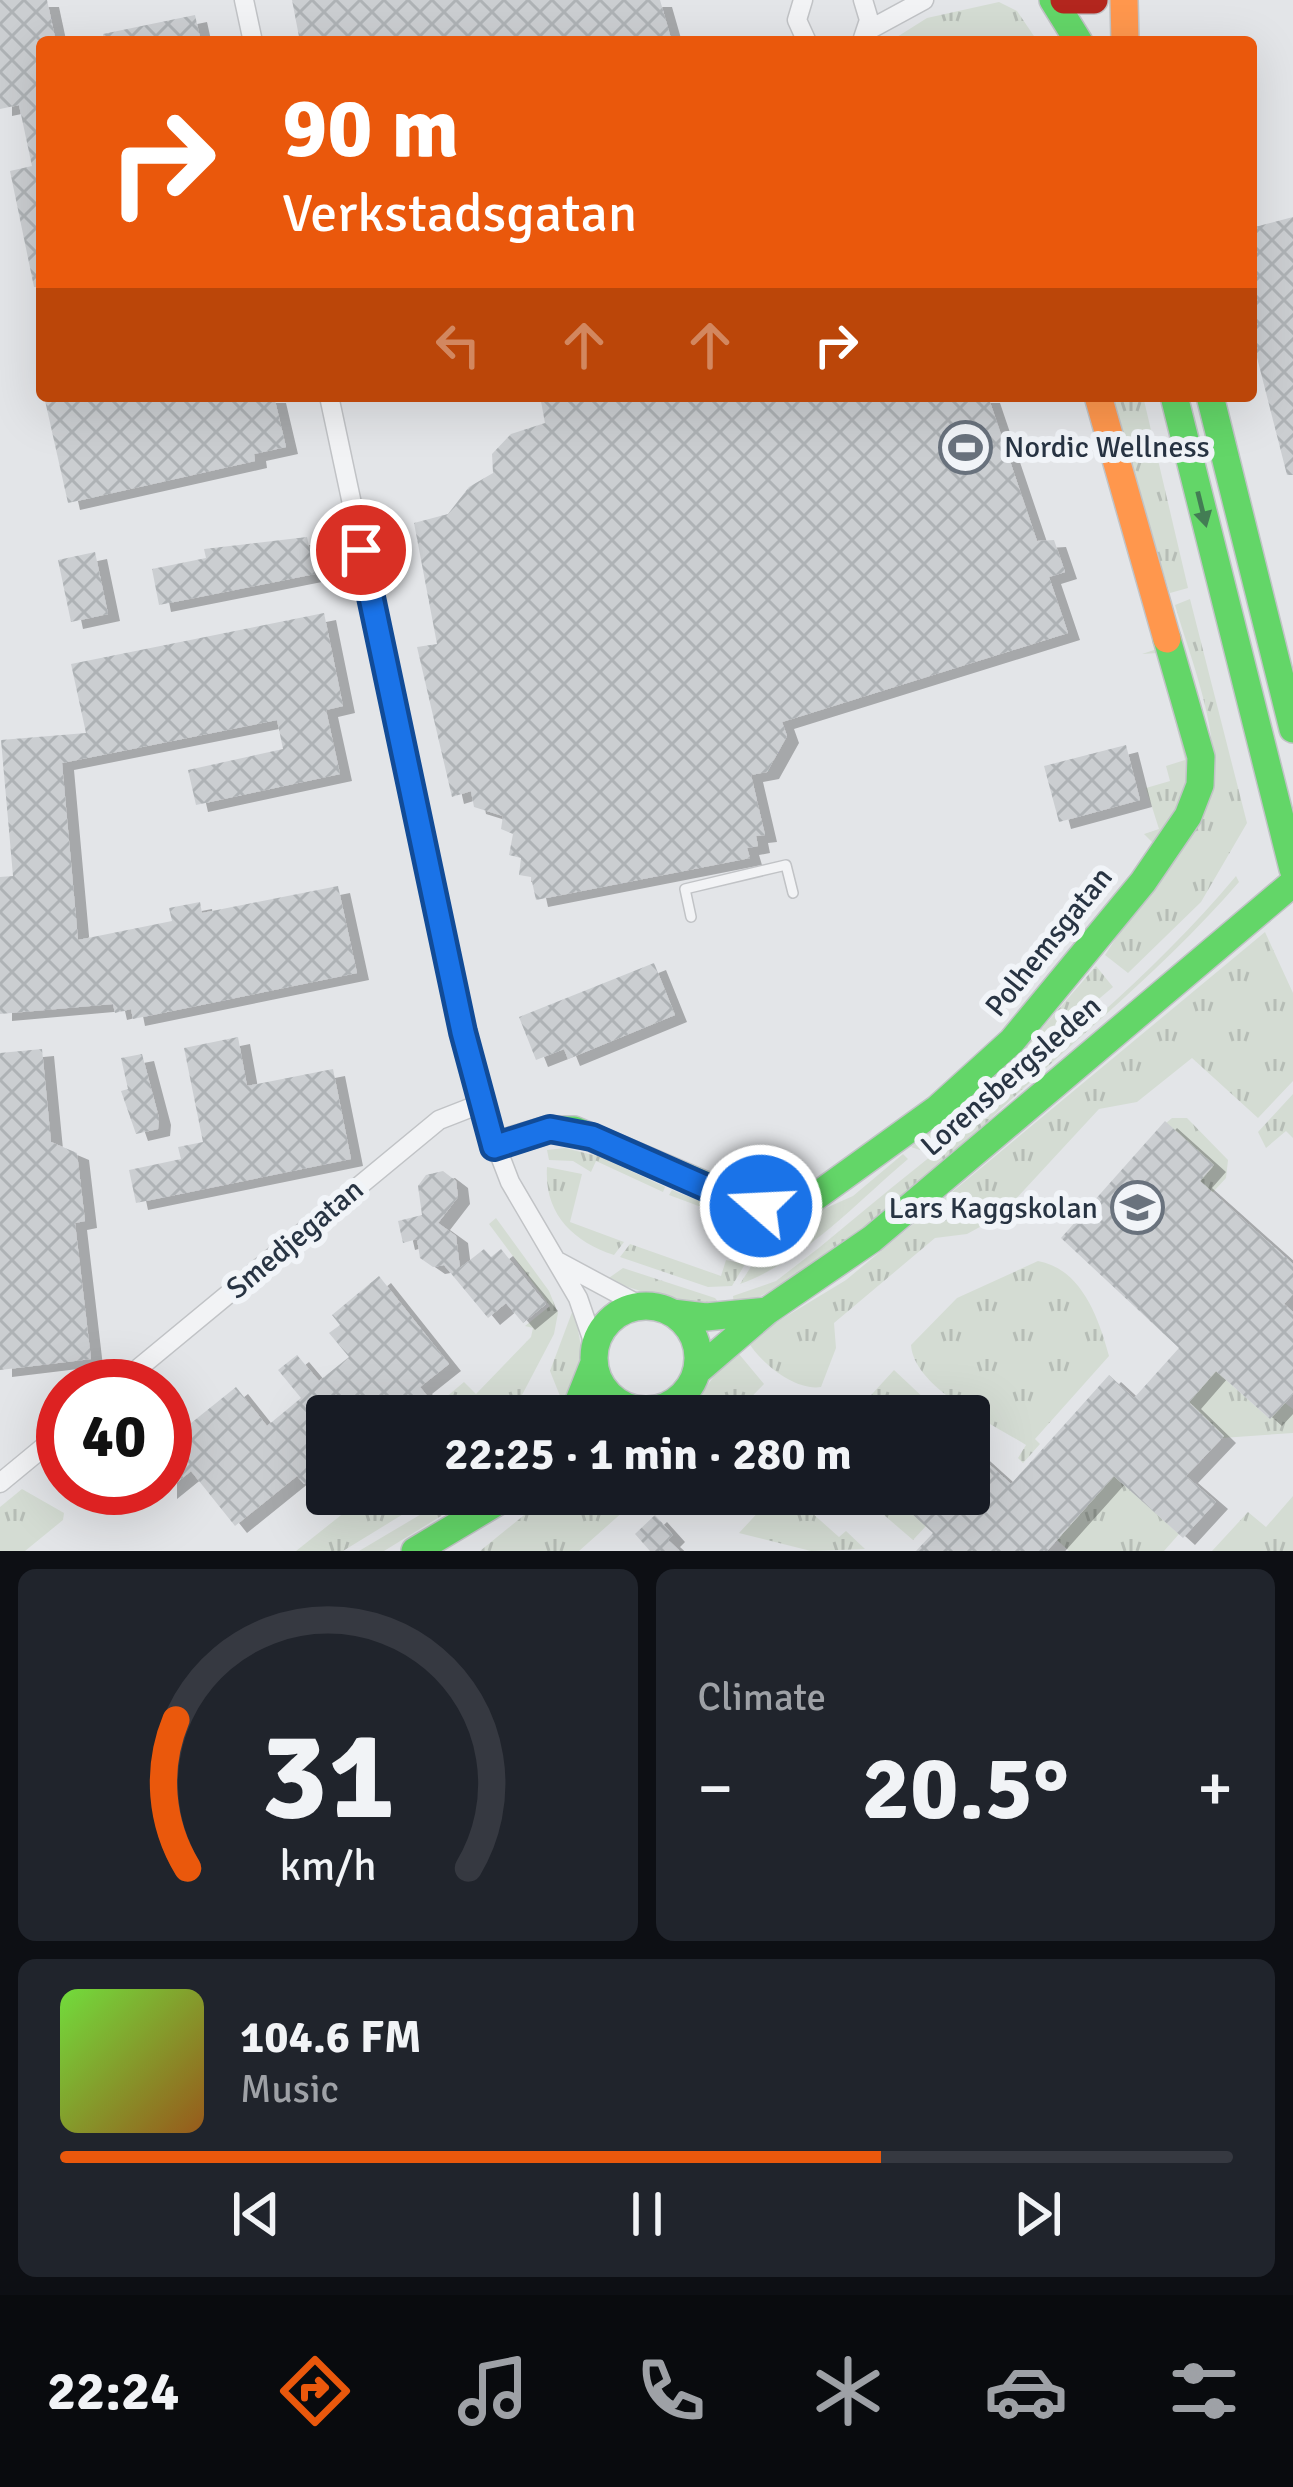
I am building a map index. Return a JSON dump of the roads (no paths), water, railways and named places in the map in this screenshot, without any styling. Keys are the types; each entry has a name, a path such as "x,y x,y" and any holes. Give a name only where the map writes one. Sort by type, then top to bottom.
{"street":[{"path":"244,0 252,36"},
{"path":"803,0 797,20 805,36"},
{"path":"862,36 863,0"},
{"path":"867,36 924,0"},
{"path":"1053,0 1074,36"},
{"path":"1064,0 1094,0"},
{"path":"1124,0 1125,36"},
{"path":"329,402 480,1104 494,1147 588,1318 594,1355"},
{"name":"Polhemsgatan","path":"494,1147 550,1129 592,1137 739,1202 784,1210 814,1201 860,1169 1009,1045 1051,998 1177,833 1198,795 1201,758 1100,402"},
{"path":"1176,402 1293,869"},
{"path":"1212,402 1293,728"},
{"name":"Lorensbergsleden","path":"689,1395 696,1372 766,1311 872,1239 1293,883"},
{"name":"Smedjegatan","path":"150,1359 439,1120 480,1104"},
{"path":"559,1262 641,1306"},
{"path":"580,1395 611,1319 641,1306"},
{"name":"Lorensbergsleden","path":"641,1306 706,1317 766,1311"},
{"path":"672,1313 696,1341 696,1372"},
{"name":"Lorensbergsleden","path":"594,1355 611,1395"},
{"path":"0,1483 36,1453"},
{"path":"415,1551 474,1515"},
{"path":"446,1551 485,1515"}],"lane":[{"path":"692,917 685,889 766,869 786,865 793,893"}],"place":[{"name":"Nordic Wellness","path":"965,447"},
{"name":"Lars Kaggskolan","path":"1137,1208"}]}
